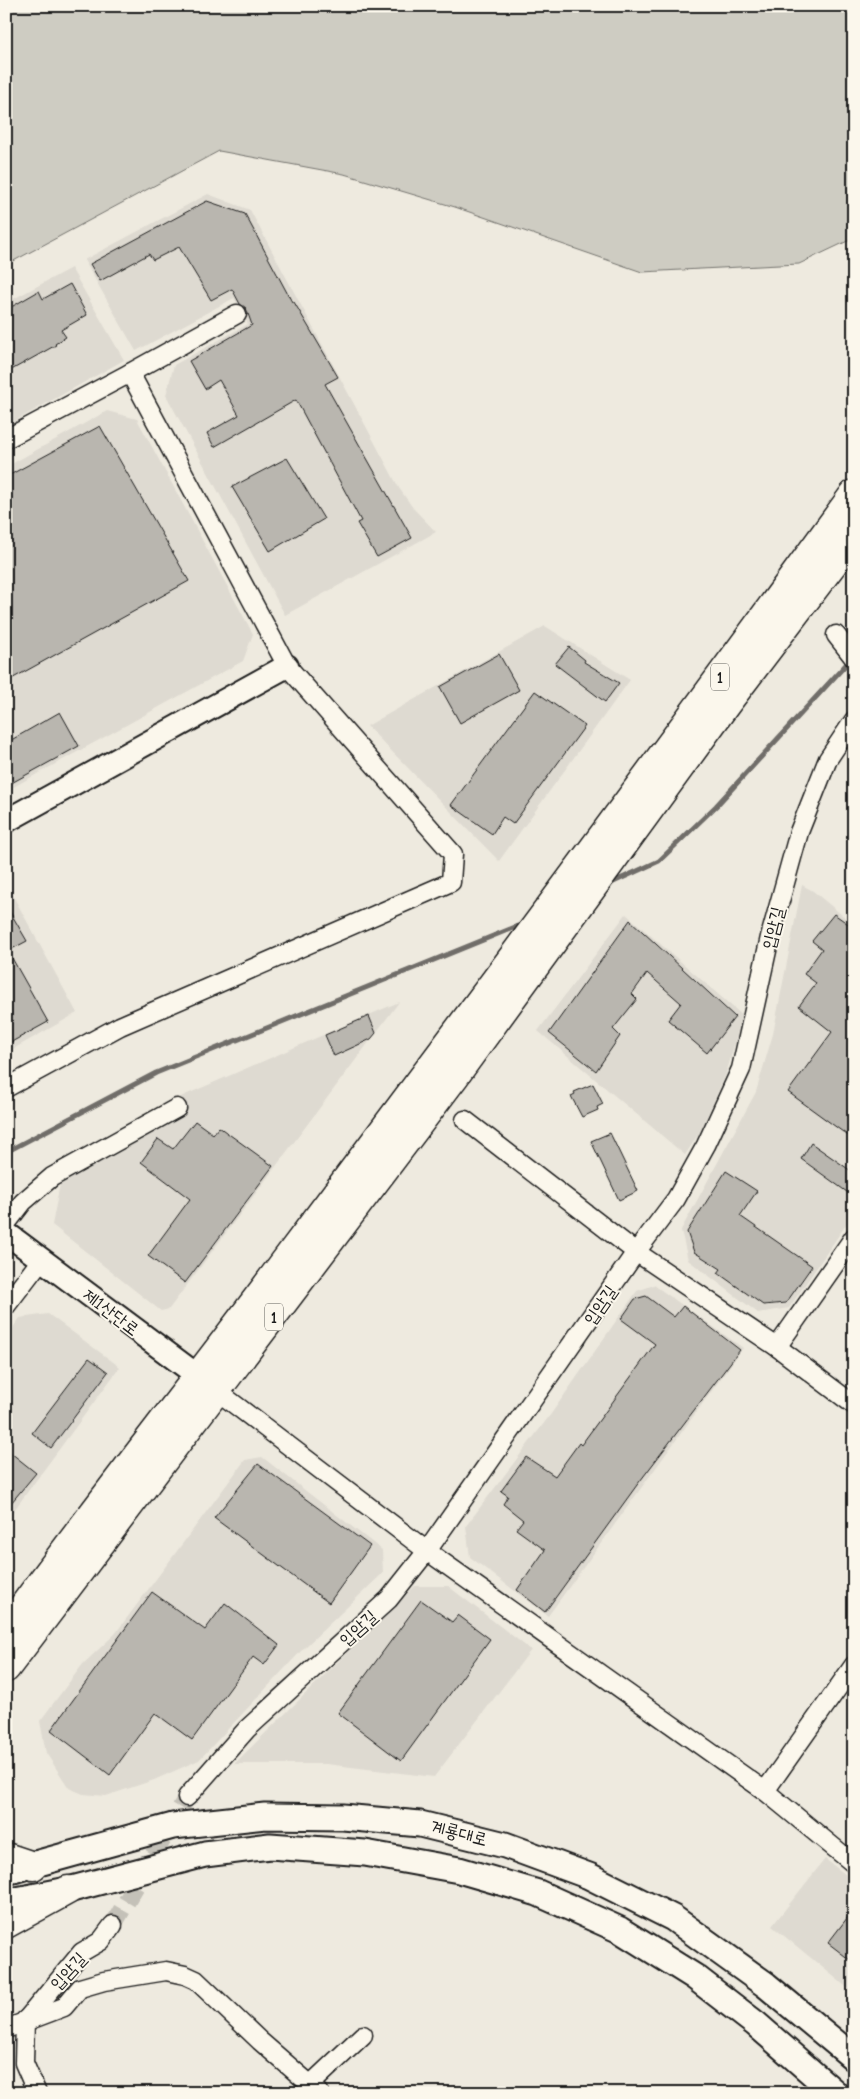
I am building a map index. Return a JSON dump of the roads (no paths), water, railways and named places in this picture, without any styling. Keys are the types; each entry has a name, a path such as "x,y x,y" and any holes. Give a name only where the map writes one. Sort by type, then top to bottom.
{"main road":[{"name":"1","path":"6,1668 107,1533 208,1384 493,984 854,494"},
{"name":"1","path":"6,1630 60,1556 208,1384 449,1084 726,704 854,536"},
{"name":"계룡대로","path":"6,1872 173,1826 265,1816 342,1817 420,1824 506,1844 590,1876 673,1918 766,1985 854,2058"},
{"name":"계룡대로","path":"6,1902 68,1890 205,1854 270,1846 365,1853 459,1870 538,1893 620,1930 695,1977 756,2024 835,2093"},
{"path":"6,1857 33,1866"},
{"path":"6,1924 68,1890"}],"street":[{"path":"6,439 237,314"},
{"path":"6,1088 120,1026 451,882 453,854 287,666 130,373"},
{"path":"836,636 852,656"},
{"path":"6,821 287,666"},
{"name":"입암길","path":"187,1797 247,1729 390,1600 427,1551 636,1252 676,1199 706,1145 741,1069 770,937 799,832 828,759 854,720"},
{"path":"6,1224 23,1202 52,1177 177,1108"},
{"path":"466,1120 636,1252 777,1347 854,1405"},
{"name":"제1산단로","path":"6,1232 208,1384"},
{"path":"777,1347 854,1237"},
{"path":"6,1306 41,1260"},
{"path":"208,1384 427,1551 765,1792 854,1864"},
{"path":"765,1792 854,1665"},
{"name":"입암길","path":"26,2020 82,1952 101,1941 113,1925"},
{"path":"6,2029 64,2007 80,1988 104,1981 166,1971 185,1975 196,1980 260,2041 315,2089 364,2035"},
{"path":"26,2020 24,2063 37,2093"}],"waterway":[{"path":"607,885 659,861 716,806 852,658"},
{"path":"6,1152 156,1073 525,923"}],"tunnel":[{"path":"113,1925 187,1797"}]}
